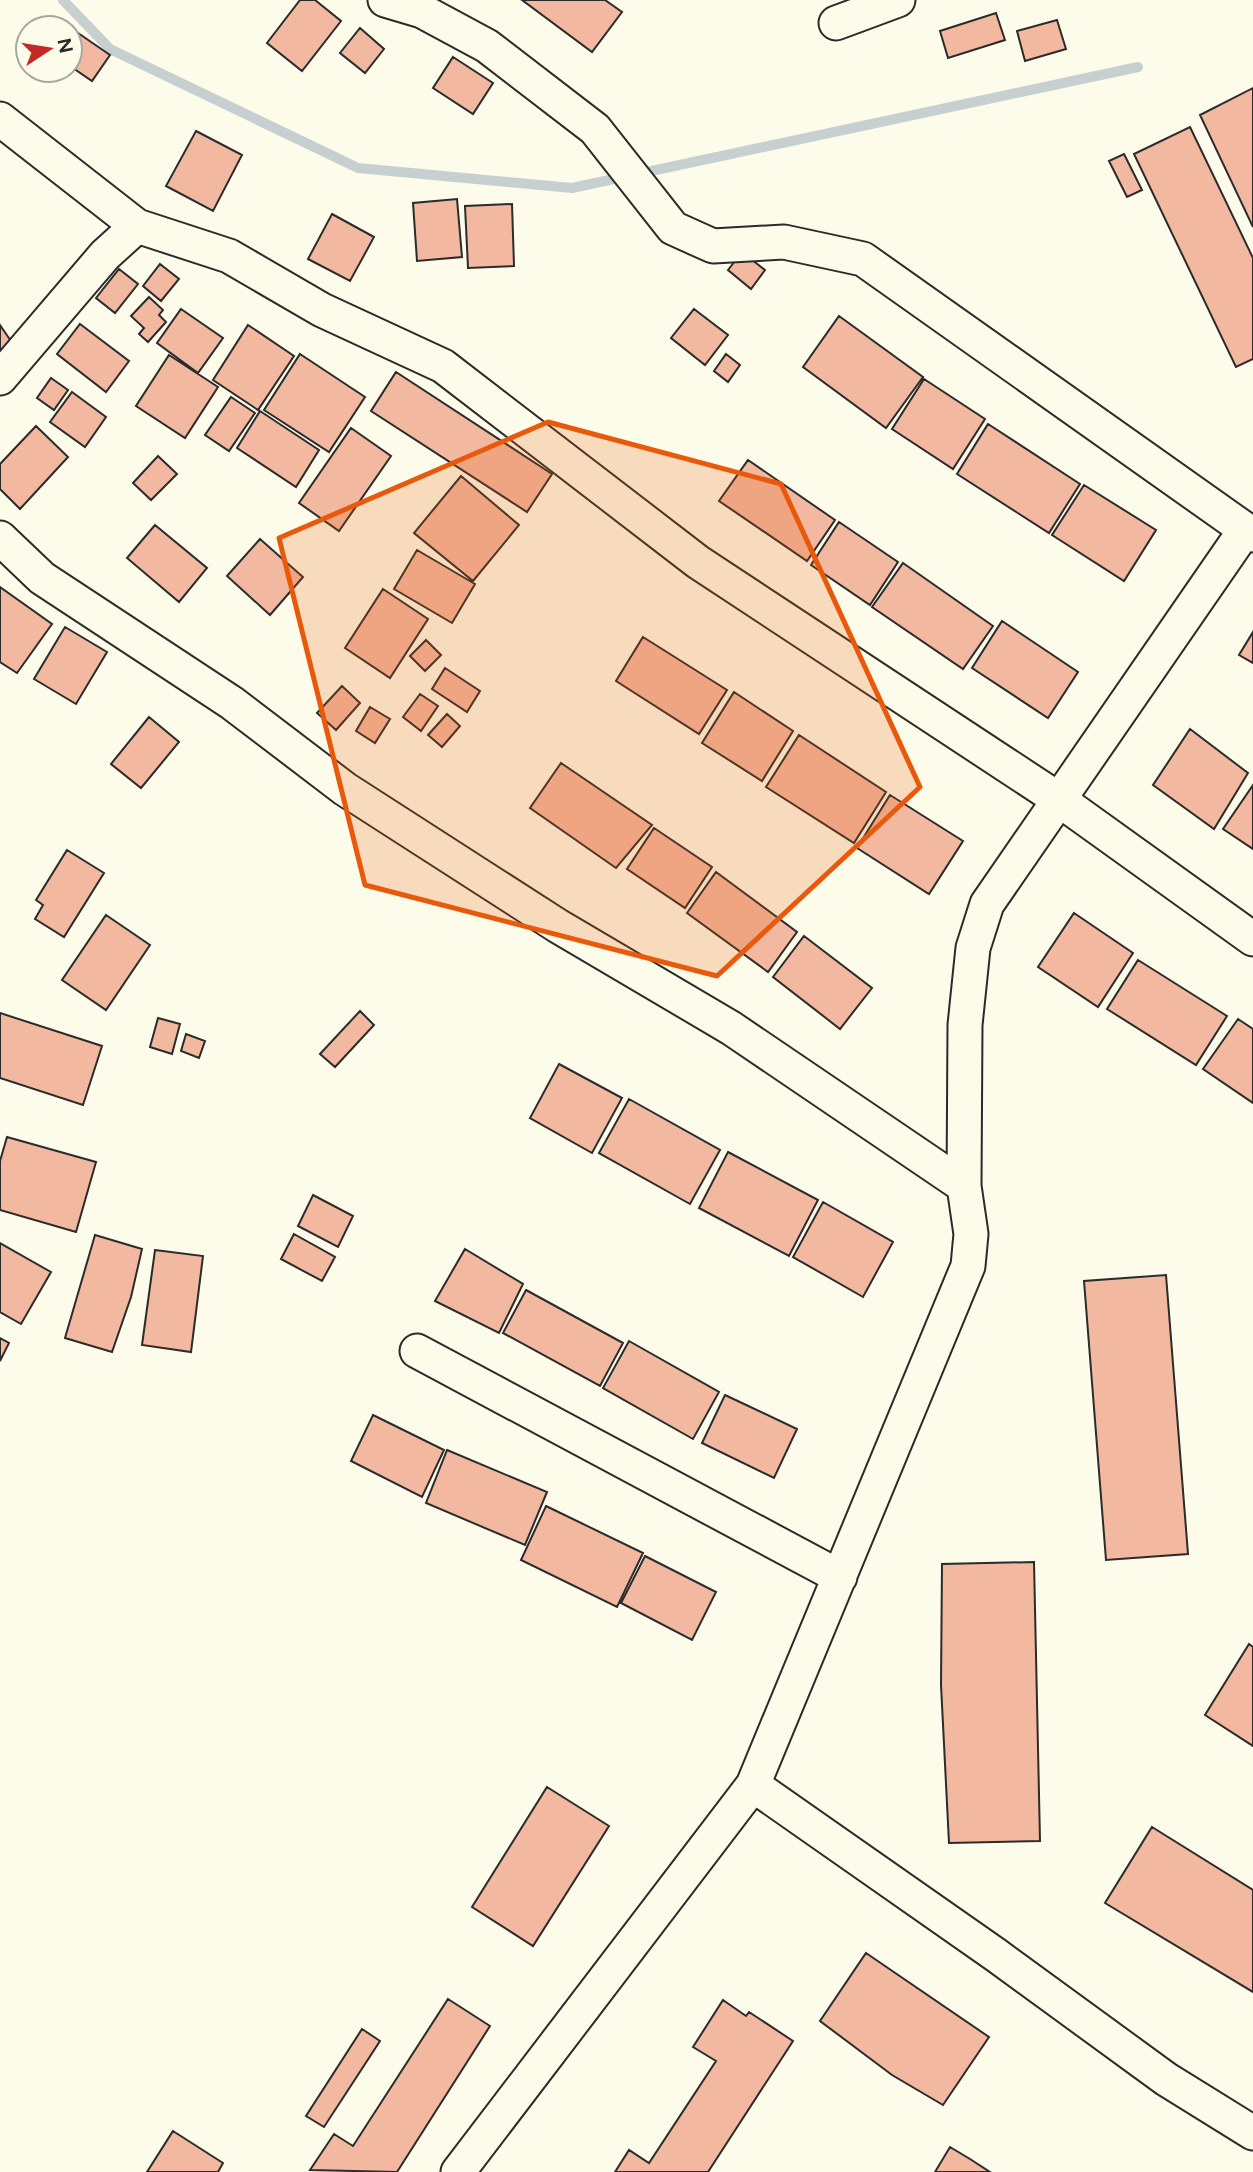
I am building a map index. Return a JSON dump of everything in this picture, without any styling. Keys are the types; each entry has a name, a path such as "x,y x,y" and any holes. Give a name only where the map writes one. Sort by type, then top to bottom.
{"street":[{"path":"385,0 422,11 487,47 595,129 673,228 713,246 785,242 863,259 1249,533 1058,799 987,904 973,948 965,1025 964,1186 971,1234 968,1266 753,1785 458,2172"},
{"path":"836,23 898,0"},
{"path":"0,119 137,226 229,256 322,310 443,366 698,562 1058,799 1253,939"},
{"path":"0,378 105,255 137,226"},
{"path":"0,538 42,578 232,703 345,789 558,926 732,1028 964,1186"},
{"path":"417,1351 840,1577"},
{"path":"753,1785 996,1955 1166,2080 1253,2133"}],"highlighted area":[{"path":"548,422 781,484 920,787 717,976 365,885 279,538"}],"building":[{"path":"300,0 315,0 341,21 302,71 267,43"},
{"path":"522,0 605,0 622,12 592,52"},
{"path":"996,13 1005,40 948,58 940,31"},
{"path":"1057,20 1066,49 1025,61 1017,31"},
{"path":"360,28 384,49 365,73 340,53"},
{"path":"84,37 110,55 92,81 84,76"},
{"path":"453,57 493,83 473,114 433,88"},
{"path":"1253,88 1253,227 1200,115"},
{"path":"1190,127 1253,258 1253,359 1236,367 1134,154"},
{"path":"196,131 242,155 213,211 166,186"},
{"path":"1124,154 1142,190 1127,197 1109,161"},
{"path":"457,199 462,257 417,261 413,203"},
{"path":"512,204 514,266 468,268 465,206"},
{"path":"332,214 374,237 350,281 308,259"},
{"path":"742,252 765,270 751,289 728,270"},
{"path":"160,264 179,279 161,301 143,286"},
{"path":"119,269 138,284 115,313 96,298"},
{"path":"149,297 163,310 159,315 166,322 148,342 139,334 144,328 131,316"},
{"path":"181,309 223,338 198,373 157,343"},
{"path":"694,309 728,335 705,365 671,338"},
{"path":"839,316 923,377 886,428 803,367"},
{"path":"80,324 129,361 106,392 57,354"},
{"path":"0,325 15,347 0,358"},
{"path":"248,325 294,356 258,410 213,380"},
{"path":"300,354 365,397 329,452 264,410"},
{"path":"726,354 740,365 728,382 714,371"},
{"path":"169,355 218,387 185,438 136,406"},
{"path":"396,372 552,474 527,512 371,411"},
{"path":"51,378 68,390 54,410 37,398"},
{"path":"924,379 985,419 953,469 892,429"},
{"path":"72,392 106,417 85,447 50,422"},
{"path":"231,397 255,413 229,451 205,435"},
{"path":"260,411 319,450 296,487 237,448"},
{"path":"988,424 1080,484 1049,533 957,474"},
{"path":"36,426 68,457 20,509 0,489 0,464"},
{"path":"351,428 391,456 339,531 299,503"},
{"path":"158,456 177,474 151,500 133,483"},
{"path":"748,460 835,520 807,561 719,501"},
{"path":"461,476 519,525 473,581 414,533"},
{"path":"1084,485 1156,530 1124,581 1052,535"},
{"path":"839,522 898,562 870,605 811,565"},
{"path":"155,525 207,568 179,602 127,558"},
{"path":"260,539 303,577 270,615 227,576"},
{"path":"417,550 475,584 452,623 394,589"},
{"path":"903,563 993,626 963,669 872,607"},
{"path":"0,587 52,624 17,673 0,662"},
{"path":"383,589 428,619 390,678 345,648"},
{"path":"1002,621 1078,672 1048,718 972,668"},
{"path":"65,627 107,652 76,704 34,679"},
{"path":"1253,632 1253,663 1239,655"},
{"path":"643,637 727,690 699,734 616,681"},
{"path":"426,640 441,655 425,671 410,656"},
{"path":"445,668 480,691 467,712 432,689"},
{"path":"342,686 360,703 336,730 317,713"},
{"path":"734,692 793,731 762,781 702,743"},
{"path":"420,694 438,706 421,731 403,717"},
{"path":"370,707 390,719 375,743 356,731"},
{"path":"447,714 460,726 442,747 428,735"},
{"path":"149,717 179,742 141,788 111,764"},
{"path":"1190,729 1248,773 1214,829 1153,785"},
{"path":"799,735 886,792 854,843 766,787"},
{"path":"561,763 652,825 616,868 530,808"},
{"path":"1253,785 1253,849 1223,829"},
{"path":"890,795 963,841 929,894 857,848"},
{"path":"654,828 712,867 685,908 627,869"},
{"path":"67,850 104,873 64,937 35,919 43,905 36,900"},
{"path":"716,872 797,932 768,972 687,913"},
{"path":"1074,913 1133,953 1098,1007 1038,967"},
{"path":"106,915 150,945 106,1010 62,980"},
{"path":"804,936 872,988 840,1029 773,977"},
{"path":"1138,960 1227,1016 1196,1065 1107,1009"},
{"path":"360,1011 374,1025 335,1067 320,1054"},
{"path":"0,1013 102,1046 83,1105 0,1078"},
{"path":"158,1018 180,1024 172,1054 150,1047"},
{"path":"1238,1019 1253,1029 1253,1103 1203,1069"},
{"path":"186,1034 205,1041 199,1058 181,1051"},
{"path":"559,1064 622,1098 592,1153 530,1118"},
{"path":"629,1099 720,1150 690,1204 599,1153"},
{"path":"7,1137 96,1162 76,1232 0,1210 0,1161"},
{"path":"728,1152 818,1200 789,1256 699,1208"},
{"path":"313,1195 353,1216 338,1247 298,1226"},
{"path":"823,1202 893,1242 863,1297 793,1257"},
{"path":"294,1234 335,1257 322,1281 281,1259"},
{"path":"95,1235 142,1249 131,1297 112,1352 65,1338"},
{"path":"0,1243 51,1272 21,1324 0,1312"},
{"path":"465,1249 523,1284 499,1333 435,1301"},
{"path":"155,1250 203,1256 191,1352 142,1345"},
{"path":"1166,1275 1188,1554 1106,1560 1084,1281"},
{"path":"526,1290 623,1343 600,1386 503,1333"},
{"path":"0,1338 9,1343 0,1361"},
{"path":"629,1341 719,1392 693,1439 603,1388"},
{"path":"725,1395 797,1429 774,1478 702,1443"},
{"path":"373,1415 444,1450 422,1497 351,1461"},
{"path":"447,1450 547,1492 525,1545 426,1503"},
{"path":"546,1506 643,1553 617,1607 521,1560"},
{"path":"645,1556 716,1592 692,1640 621,1603"},
{"path":"1034,1562 1040,1841 949,1843 941,1685 942,1564"},
{"path":"1249,1644 1253,1647 1253,1746 1205,1715"},
{"path":"547,1787 609,1826 533,1946 472,1907"},
{"path":"1152,1827 1253,1890 1253,1992 1105,1903"},
{"path":"866,1953 989,2037 943,2105 892,2075 820,2021"},
{"path":"448,1999 490,2026 397,2172 310,2170 334,2134 353,2146"},
{"path":"723,2000 746,2016 749,2012 793,2041 708,2172 615,2172 629,2150 649,2163 716,2061 693,2047"},
{"path":"362,2029 380,2041 324,2127 306,2116"},
{"path":"173,2131 223,2163 218,2172 147,2172"},
{"path":"950,2147 970,2159 990,2172 935,2172"}],"waterway":[{"path":"63,0 110,49 358,168 572,188 1138,67"}]}
